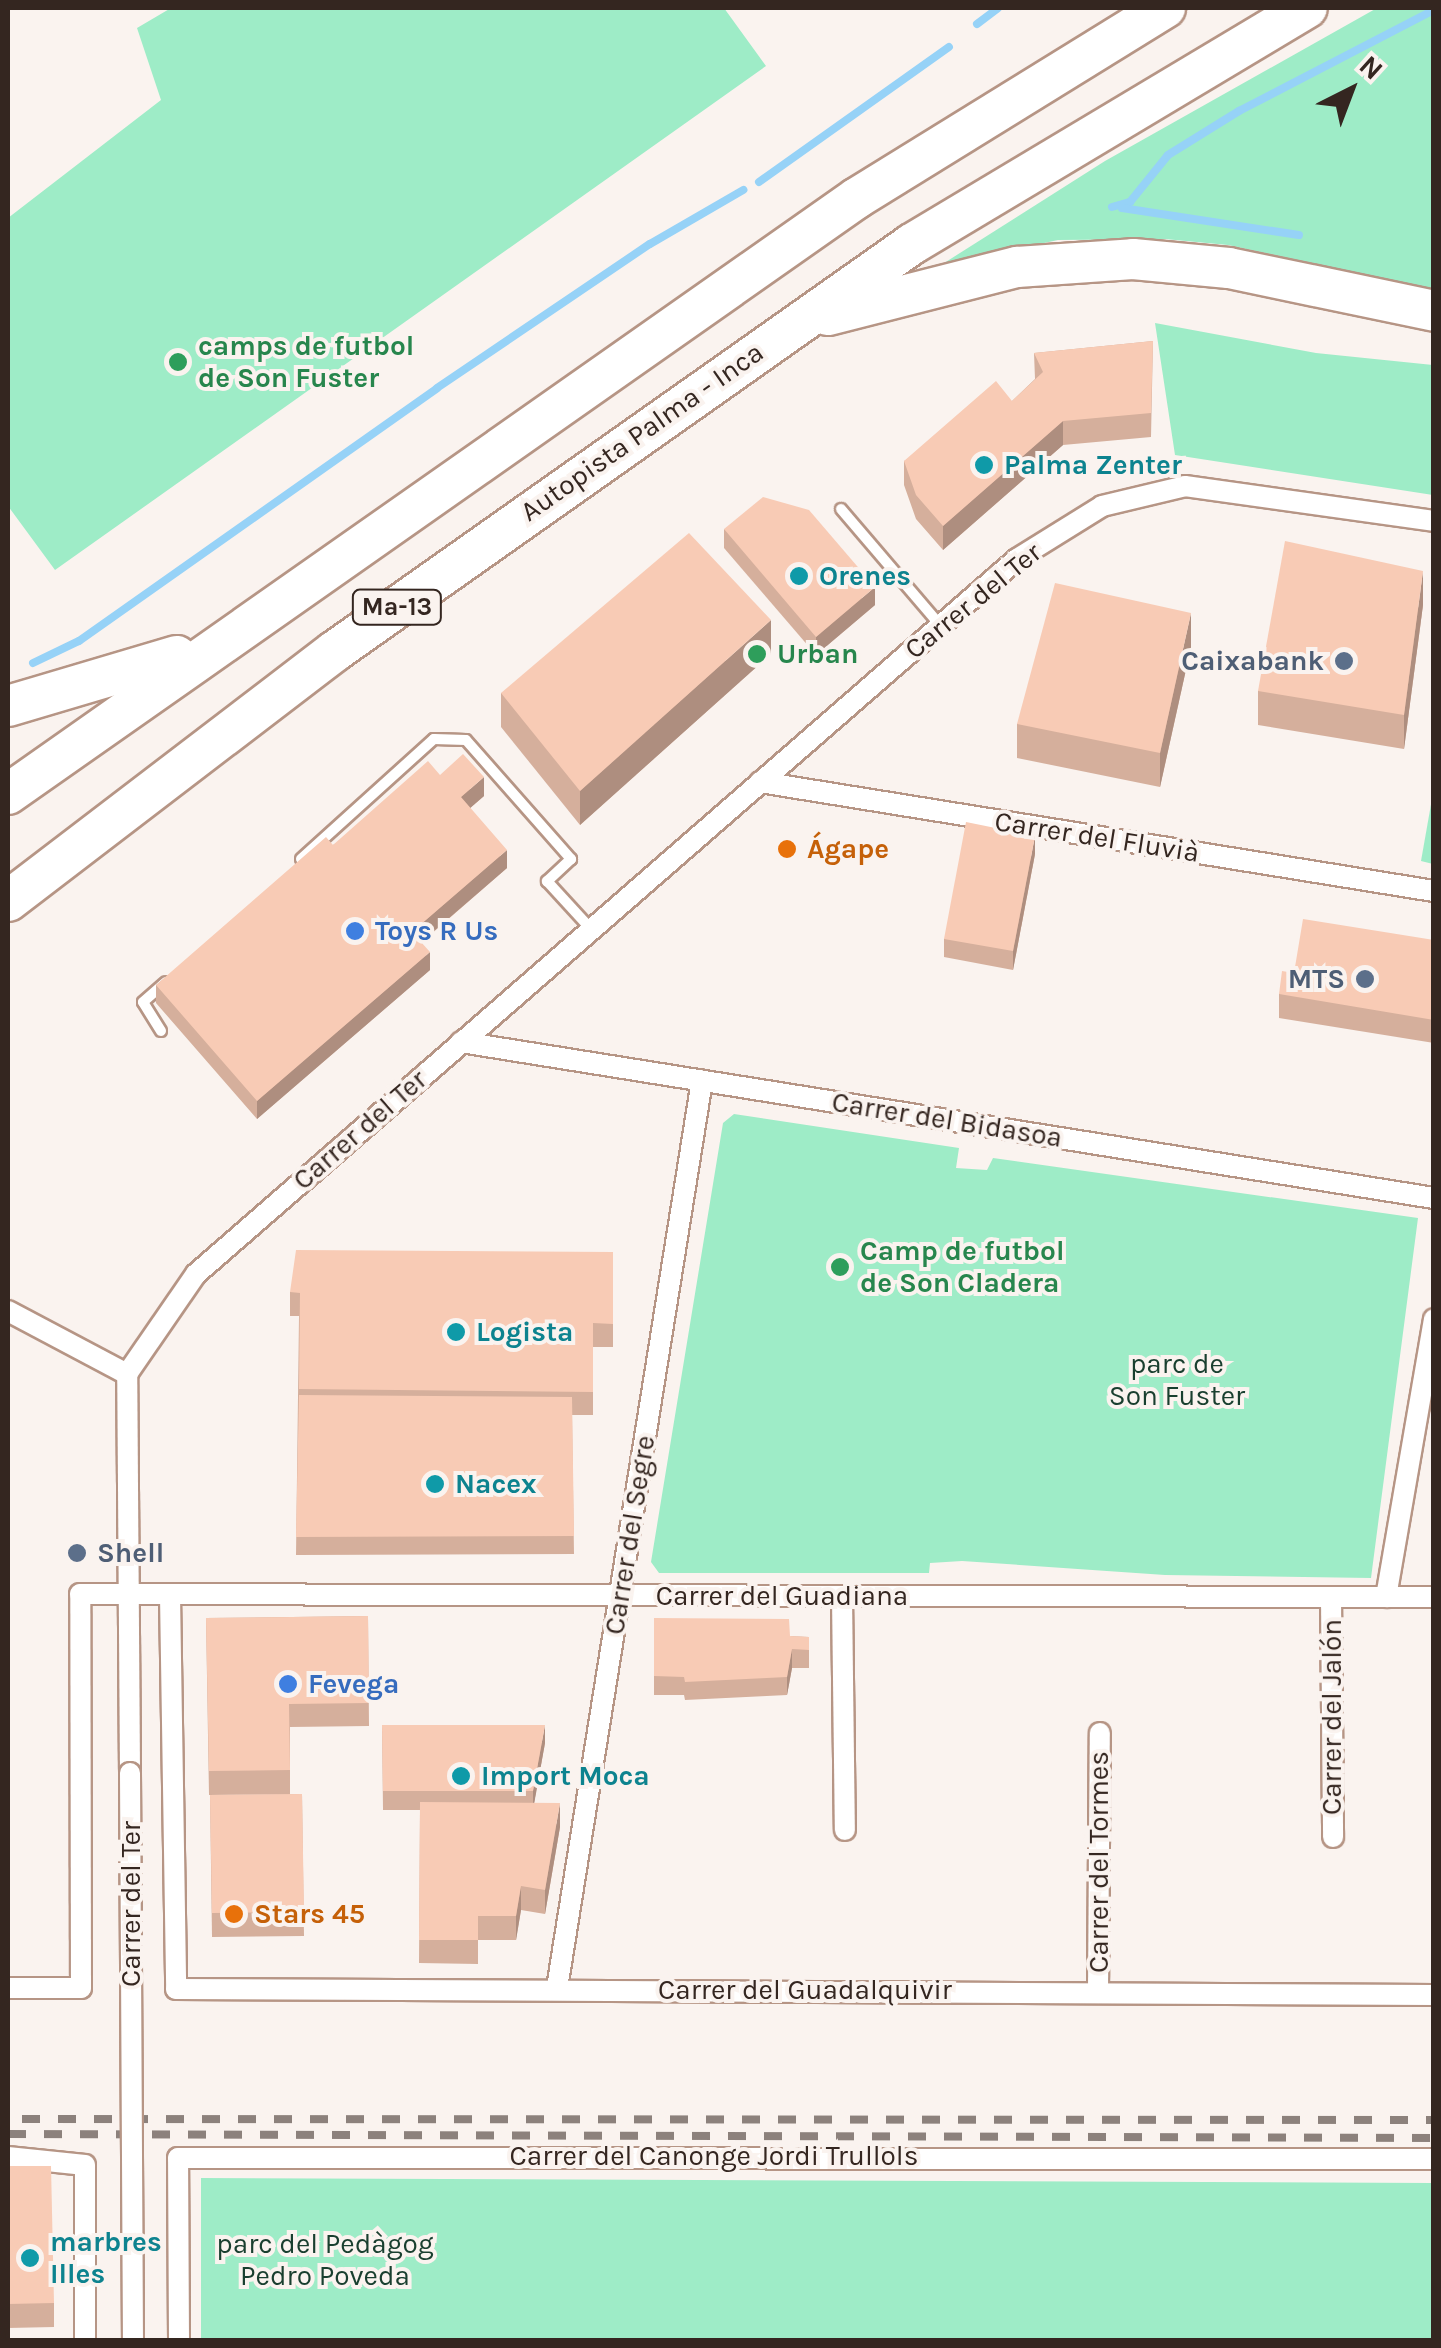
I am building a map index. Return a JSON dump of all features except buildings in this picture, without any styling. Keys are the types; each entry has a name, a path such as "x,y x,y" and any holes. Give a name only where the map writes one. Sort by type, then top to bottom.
{"highway":[{"name":"Ma-13","path":"8,794 857,198 1165,8"},
{"name":"Autopista Palma - Inca","path":"8,901 335,652 796,324 1027,172 1307,8"},
{"path":"796,324 941,284 1085,260 1181,261 1434,310"},
{"path":"8,706 104,682 228,638"}],"street":[{"name":"Carrer del Ter","path":"133,2340 127,1374 196,1274 1017,559 1102,506 1184,486 1434,521"},
{"name":"Carrer del Fluvià","path":"760,782 1434,891"},
{"name":"Carrer del Bidasoa","path":"461,1042 1434,1198"},
{"name":"Carrer del Segre","path":"556,1988 702,1080"},
{"path":"8,1311 127,1374"},
{"path":"1386,1597 1434,1319"},
{"name":"Carrer del Guadiana","path":"8,1988 81,1988 80,1594 1434,1597"},
{"name":"Carrer del Ter","path":"170,1594 176,1989"},
{"path":"842,1596 845,1830"},
{"name":"Carrer del Jalón","path":"1331,1597 1333,1837"},
{"name":"Carrer del Tormes","path":"1098,1992 1100,1733"},
{"name":"Carrer del Guadalquivir","path":"176,1989 1434,1995"},
{"path":"8,2157 84,2165 85,2340"},
{"name":"Carrer del Canonge Jordi Trullols","path":"179,2340 178,2158 1434,2159"}],"lane":[{"path":"841,509 941,626"},
{"path":"288,870 434,738 466,740 571,858 546,880 591,929"},
{"path":"161,1030 143,1002 172,976"}],"green space":[{"name":"camps de futbol de Son Fuster","path":"171,8 724,8 766,66 55,570 8,506 8,218 161,100 137,28"},
{"path":"1377,8 1433,8 1433,289 1228,245 1165,239 1058,240 941,265 1105,161"},
{"path":"1155,323 1316,353 1433,365 1433,495 1175,455"},
{"path":"1433,793 1433,864 1421,861"},
{"name":"parc de Son Fuster","path":"734,1114 959,1148 956,1168 987,1170 993,1158 1418,1218 1371,1578 1165,1575 962,1561 930,1563 929,1573 659,1573 651,1562 723,1123"},
{"name":"parc del Pedàgog Pedro Poveda","path":"201,2178 1433,2183 1433,2340 201,2340"}],"waterway":[{"path":"977,24 998,8"},
{"path":"1112,207 1130,202 1168,155 1239,111 1434,10"},
{"path":"759,182 949,47"},
{"path":"33,663 79,641 437,388 650,244 743,190"},
{"path":"1122,208 1299,235"}],"railway":[{"path":"22,2119 1434,2120"},
{"path":"8,2134 1434,2138"}],"place":[{"name":"camps de futbol de Son Fuster","path":"178,362"},
{"name":"Palma Zenter","path":"984,465"},
{"name":"Orenes","path":"799,576"},
{"name":"Urban","path":"757,654"},
{"name":"Caixabank","path":"1344,661"},
{"name":"Ágape","path":"787,849"},
{"name":"Toys R Us","path":"355,931"},
{"name":"MTS","path":"1365,979"},
{"name":"Camp de futbol de Son Cladera","path":"840,1267"},
{"name":"Logista","path":"456,1332"},
{"name":"Nacex","path":"435,1484"},
{"name":"Shell","path":"77,1553"},
{"name":"Fevega","path":"288,1684"},
{"name":"Import Moca","path":"461,1776"},
{"name":"Stars 45","path":"234,1914"},
{"name":"marbres Illes","path":"30,2258"}]}
